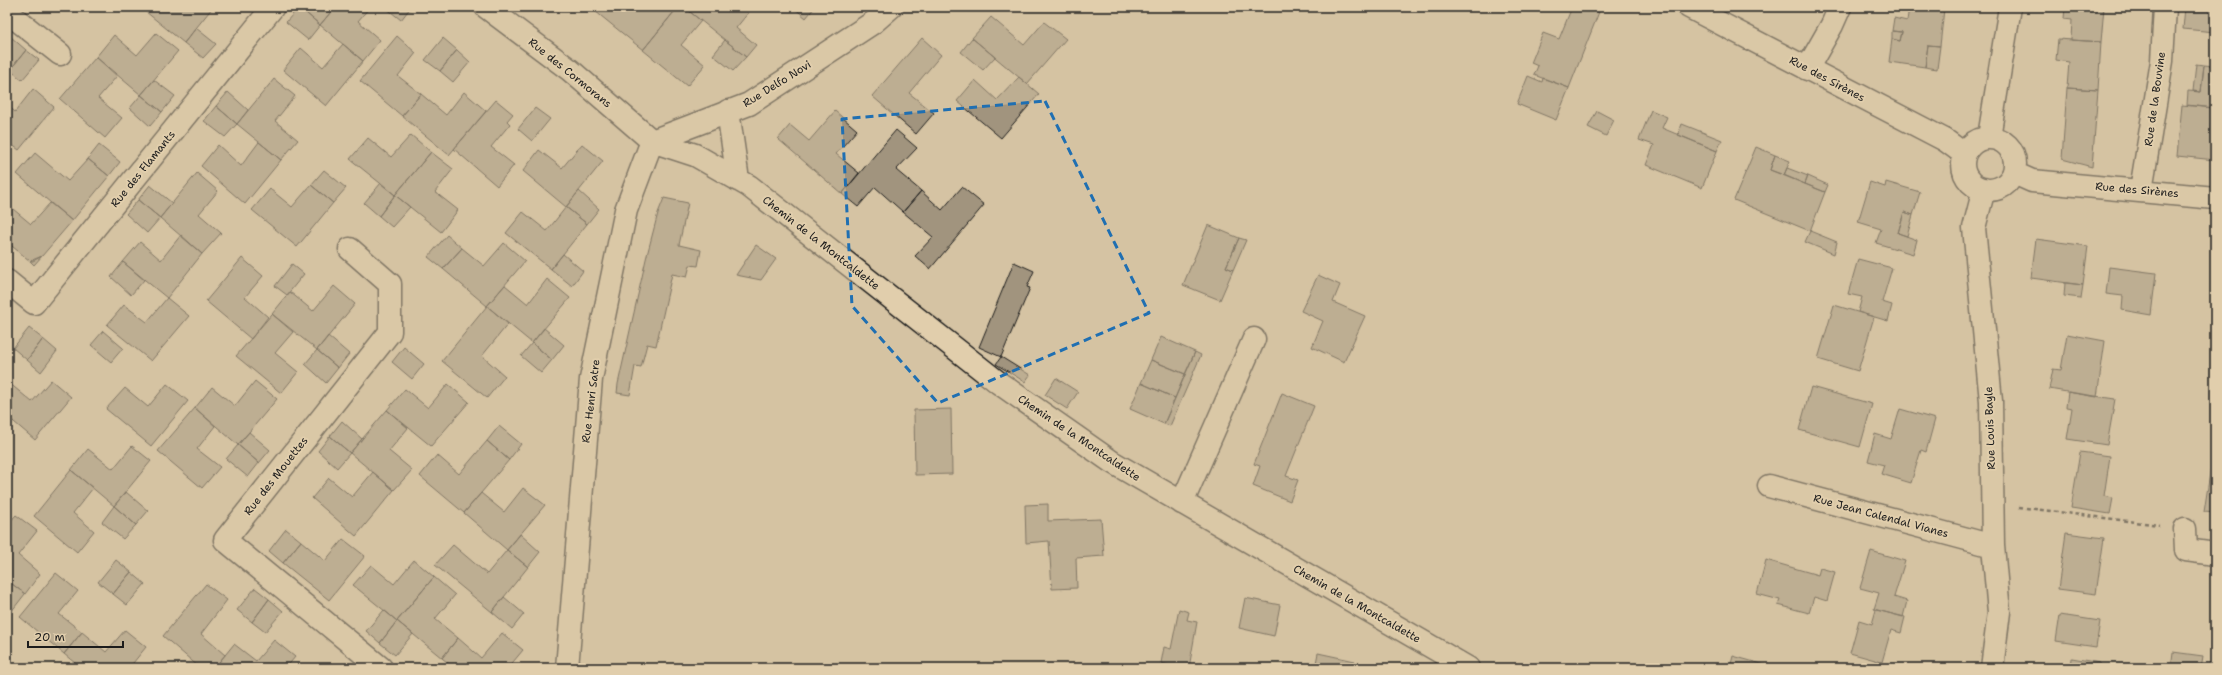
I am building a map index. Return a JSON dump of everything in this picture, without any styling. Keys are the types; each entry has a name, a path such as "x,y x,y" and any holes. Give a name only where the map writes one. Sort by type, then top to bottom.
{"street":[{"name":"Rue des Flamants","path":"7,281 34,303 273,7"},
{"name":"Rue des Cormorans","path":"486,7 570,70 652,141"},
{"name":"Rue Delfo Novi","path":"652,141 749,104 874,22 891,7"},
{"name":"Rue des Sirènes","path":"1689,7 1945,140 1964,154"},
{"path":"1807,69 1832,25 1840,7"},
{"path":"1988,137 2010,7"},
{"name":"Rue de la Bouvine","path":"2141,190 2162,61 2165,7"},
{"path":"7,12 60,54"},
{"path":"728,111 738,180"},
{"path":"1988,137 2004,142 2010,148 2015,164 2014,173 2003,186 1996,189 1984,189 1972,184 1966,178 1962,162 1964,154 1974,142 1988,137"},
{"name":"Chemin de la Montcaldette","path":"652,141 695,155 749,186 999,383 1112,462 1468,668"},
{"name":"Rue Henri Satre","path":"567,668 591,378 626,210 652,141"},
{"name":"Rue des Sirènes","path":"2014,173 2032,181 2215,198"},
{"name":"Rue Louis Bayle","path":"1984,189 1974,228 1991,401 1993,546 1999,612 1992,668"},
{"name":"Rue des Mouettes","path":"350,249 390,284 390,332 225,540 381,668"},
{"path":"1182,503 1254,339"},
{"name":"Rue Jean Calendal Vianes","path":"1769,486 1993,546"},
{"path":"2185,529 2186,550 2215,554"}],"path":[{"path":"1993,504 2185,529"}],"highlighted area":[{"path":"1045,101 1149,313 938,403 852,306 842,119"}],"building":[{"path":"140,7 213,7 184,43"},
{"path":"299,7 320,25 308,40 286,22"},
{"path":"299,7 325,7 331,12 320,25"},
{"path":"335,7 370,7 358,21 380,40 363,61 320,25"},
{"path":"411,7 401,20 386,8"},
{"path":"590,7 633,7 638,12 642,7 678,7 643,50"},
{"path":"678,7 684,7 701,21 681,45 705,65 687,86 643,50"},
{"path":"684,7 753,7 736,28 756,45 746,57"},
{"path":"793,7 815,7 806,18"},
{"path":"1572,7 1585,7 1599,12 1569,88 1534,75 1538,66 1531,63 1543,33 1559,39"},
{"path":"1909,7 1944,9 1940,46 1928,45 1925,67 1889,62 1892,39 1900,41 1902,32 1892,31 1894,18 1907,21"},
{"path":"2065,7 2104,7 2101,42 2071,40 2072,20 2064,19"},
{"path":"2185,7 2215,7 2215,32 2183,29"},
{"path":"991,17 1024,45 1044,22 1066,39 1027,84 972,38"},
{"path":"196,28 216,44 203,58 184,43"},
{"path":"1892,31 1902,32 1900,41 1892,39"},
{"path":"156,33 178,51 141,95 96,57 114,35 137,55"},
{"path":"397,36 416,53 398,76 421,94 402,116 360,81"},
{"path":"11,37 26,50 10,70 7,67 7,41"},
{"path":"443,38 457,50 440,71 425,60"},
{"path":"922,38 941,55 909,93 934,113 916,134 872,96"},
{"path":"972,38 995,57 983,70 961,52"},
{"path":"2058,39 2101,42 2098,90 2067,88 2069,62 2056,60"},
{"path":"725,40 746,57 733,71 713,55"},
{"path":"343,44 363,61 326,106 283,70 301,48 323,67"},
{"path":"1928,45 1940,46 1937,69 1925,67"},
{"path":"26,50 39,60 22,80 10,70"},
{"path":"457,50 470,62 453,82 440,71"},
{"path":"96,57 117,76 98,98 122,118 105,138 60,99"},
{"path":"2196,64 2204,65 2201,92 2193,91"},
{"path":"2204,65 2215,66 2215,108 2187,105 2188,91 2201,92"},
{"path":"1528,76 1542,82 1543,78 1569,88 1556,120 1517,104"},
{"path":"1019,77 1039,94 1001,138 957,101 975,80 997,100"},
{"path":"274,79 295,96 275,121 298,140 281,160 237,124"},
{"path":"154,80 175,96 162,112 141,95"},
{"path":"2067,88 2098,90 2092,167 2062,159"},
{"path":"33,89 54,107 19,150 7,141 7,105 15,112"},
{"path":"228,92 248,110 237,124 216,106"},
{"path":"464,92 486,111 449,155 402,116 421,94 446,115"},
{"path":"141,95 162,112 150,126 130,108"},
{"path":"496,100 513,114 507,121 510,124 491,147 514,165 497,186 454,149"},
{"path":"2182,105 2213,108 2211,127 2215,128 2215,160 2177,156"},
{"path":"216,106 237,124 225,137 204,121"},
{"path":"535,108 550,119 532,141 518,129"},
{"path":"2213,108 2215,108 2215,128 2211,127"},
{"path":"1651,110 1667,117 1662,128 1717,151 1702,188 1646,165 1654,145 1639,140"},
{"path":"835,111 857,130 836,154 859,173 842,194 778,139 790,125 809,141"},
{"path":"1597,111 1614,120 1606,136 1588,127"},
{"path":"1682,124 1722,140 1717,151 1678,135"},
{"path":"896,130 917,148 896,170 921,191 903,212 875,187 858,207 842,194"},
{"path":"411,135 431,152 395,195 350,159 368,138 391,157"},
{"path":"259,142 281,160 245,204 201,166 218,145 241,166"},
{"path":"582,144 603,161 566,207 523,171 539,150 562,168"},
{"path":"99,145 120,162 109,176 88,159"},
{"path":"1756,147 1775,155 1770,170 1825,192 1810,231 1734,200"},
{"path":"431,152 453,169 435,192 458,210 441,232 395,195"},
{"path":"35,153 68,181 88,159 109,176 72,221 17,174"},
{"path":"1775,155 1790,161 1784,175 1770,170"},
{"path":"1787,168 1808,176 1805,184 1784,175"},
{"path":"324,170 346,188 333,203 311,185"},
{"path":"197,173 218,191 199,214 221,233 202,254 160,218"},
{"path":"1808,176 1828,185 1825,192 1805,184"},
{"path":"1870,182 1885,187 1886,182 1920,192 1913,215 1904,212 1898,233 1917,240 1913,254 1876,243 1881,229 1858,222"},
{"path":"381,183 395,195 379,216 364,203"},
{"path":"150,185 172,203 160,218 138,200"},
{"path":"311,185 333,203 297,247 252,210 270,189 292,207"},
{"path":"962,187 984,205 930,269 915,256 933,237 903,212 921,191 942,210"},
{"path":"579,191 599,209 587,224 566,207"},
{"path":"395,195 410,207 392,227 379,216"},
{"path":"664,198 688,203 679,245 701,250 698,266 690,265 687,277 672,274 656,346 647,344 641,367 635,366 630,395 617,393 646,259 658,213"},
{"path":"138,200 160,218 147,233 126,214"},
{"path":"50,203 72,221 42,256 30,261 7,242 7,204 31,224"},
{"path":"566,207 587,224 551,269 506,233 523,212 547,231"},
{"path":"1904,212 1913,215 1907,236 1898,233"},
{"path":"1208,225 1239,238 1226,267 1233,270 1220,300 1183,285"},
{"path":"1810,231 1837,242 1834,254 1805,242"},
{"path":"181,235 202,254 167,298 123,262 140,242 161,260"},
{"path":"447,235 462,248 443,269 428,257"},
{"path":"1239,238 1246,240 1233,270 1226,267"},
{"path":"2036,239 2088,246 2083,285 2031,278"},
{"path":"504,243 525,261 487,306 443,269 462,248 484,266"},
{"path":"756,245 776,259 761,280 736,275"},
{"path":"563,254 583,271 572,286 551,269"},
{"path":"42,256 34,265 30,261 33,261"},
{"path":"242,258 263,276 245,297 268,317 251,339 206,301"},
{"path":"1858,259 1892,268 1882,302 1892,305 1888,321 1858,312 1862,297 1848,294"},
{"path":"123,262 144,280 131,295 111,277"},
{"path":"1014,262 1034,271 1027,287 1030,288 1001,357 979,347"},
{"path":"292,264 304,274 287,295 275,286"},
{"path":"2109,267 2156,273 2151,315 2122,310 2123,296 2106,294"},
{"path":"1318,275 1340,285 1333,302 1365,316 1344,362 1312,347 1323,321 1301,311"},
{"path":"547,279 570,298 532,343 487,306 505,285 528,304"},
{"path":"2065,283 2083,285 2081,298 2064,296"},
{"path":"334,286 355,304 317,350 272,314 290,292 313,311"},
{"path":"167,298 189,316 151,361 107,325 124,305 147,322"},
{"path":"1834,305 1874,317 1858,371 1818,359"},
{"path":"487,306 508,324 482,356 505,376 487,398 442,361"},
{"path":"272,314 293,332 275,353 298,372 281,393 236,356"},
{"path":"29,328 43,339 27,360 13,348"},
{"path":"544,328 564,345 552,360 532,343"},
{"path":"103,331 123,348 111,362 91,345"},
{"path":"2067,334 2105,341 2097,397 2049,389 2053,369 2061,370"},
{"path":"328,336 349,354 338,368 317,350"},
{"path":"1161,337 1195,352 1185,374 1151,360"},
{"path":"43,339 57,351 41,372 27,360"},
{"path":"532,343 552,360 541,373 521,356"},
{"path":"404,347 424,364 412,379 392,362"},
{"path":"317,350 338,368 326,383 305,364"},
{"path":"1195,352 1201,355 1170,426 1164,424"},
{"path":"1001,357 1030,375 1025,382 996,364"},
{"path":"1151,360 1185,374 1175,398 1141,383"},
{"path":"1056,378 1078,392 1067,409 1045,395"},
{"path":"51,380 71,397 35,440 7,416 7,384 8,382 32,402"},
{"path":"255,381 277,399 238,445 195,408 212,387 235,406"},
{"path":"1141,383 1175,398 1164,424 1130,409"},
{"path":"167,384 188,401 151,446 106,409 125,388 148,407"},
{"path":"448,384 469,402 431,446 387,410 405,389 428,408"},
{"path":"1811,387 1872,404 1860,447 1799,430"},
{"path":"2068,392 2115,399 2107,445 2067,439 2072,408 2066,407"},
{"path":"1282,393 1314,406 1286,476 1298,480 1290,501 1253,486 1260,466 1254,464"},
{"path":"195,408 215,426 197,449 220,467 202,488 158,451"},
{"path":"951,409 952,474 915,475 914,410"},
{"path":"1900,409 1935,419 1926,452 1921,450 1911,483 1881,474 1884,465 1868,461 1875,434 1891,439"},
{"path":"387,410 408,428 389,451 412,470 394,490 350,453"},
{"path":"7,416 13,421 7,429"},
{"path":"342,421 362,439 350,453 330,436"},
{"path":"499,426 521,444 509,460 487,441"},
{"path":"249,432 270,450 259,463 238,445"},
{"path":"330,436 350,453 337,468 318,451"},
{"path":"487,441 509,460 464,513 420,476 437,455 459,474"},
{"path":"238,445 259,463 248,477 226,459"},
{"path":"132,446 151,461 114,506 71,470 88,449 113,469"},
{"path":"2215,447 2215,513 2204,512"},
{"path":"2080,452 2110,456 2104,496 2113,498 2110,514 2071,508"},
{"path":"71,470 93,488 73,513 94,531 77,552 34,516"},
{"path":"373,472 394,490 356,536 312,498 329,478 352,497"},
{"path":"523,488 545,505 507,550 464,513 481,493 504,512"},
{"path":"126,492 148,511 136,525 114,506"},
{"path":"1048,504 1048,521 1101,519 1104,556 1076,558 1077,588 1052,589 1049,541 1026,543 1025,505"},
{"path":"114,506 136,525 123,539 102,522"},
{"path":"16,515 37,531 18,555 40,574 25,594 7,580 7,525"},
{"path":"286,529 301,541 283,563 269,551"},
{"path":"2066,533 2104,538 2096,594 2058,589"},
{"path":"520,534 540,552 528,567 507,550"},
{"path":"343,539 365,556 329,600 283,563 301,541 325,561"},
{"path":"453,545 487,574 507,550 528,567 492,612 435,565"},
{"path":"1871,551 1905,561 1894,597 1907,601 1903,617 1874,609 1879,593 1860,588"},
{"path":"116,560 131,572 113,594 98,582"},
{"path":"414,560 434,577 397,621 353,585 371,565 394,584"},
{"path":"1766,560 1818,575 1820,568 1835,572 1827,601 1814,597 1809,613 1778,605 1780,600 1757,594"},
{"path":"131,572 145,584 127,605 113,594"},
{"path":"56,573 78,591 59,614 82,632 64,654 20,617"},
{"path":"434,577 455,595 435,619 458,638 442,658 397,621"},
{"path":"7,580 25,594 7,617"},
{"path":"206,584 227,600 201,634 225,655 214,668 200,668 163,636"},
{"path":"255,588 269,599 252,622 237,610"},
{"path":"504,597 524,614 512,629 492,612"},
{"path":"1245,598 1280,605 1274,636 1239,628"},
{"path":"269,599 283,611 265,632 252,622"},
{"path":"1179,609 1189,612 1187,620 1197,622 1189,668 1168,668 1168,665 1161,663 1164,647 1171,649"},
{"path":"384,610 397,621 380,643 366,631"},
{"path":"1876,610 1905,617 1901,633 1891,630 1882,662 1850,653 1859,620 1872,624"},
{"path":"2060,615 2100,621 2096,647 2056,641"},
{"path":"397,621 413,634 395,655 380,643"},
{"path":"125,630 146,647 129,668 81,668 64,654 82,632 106,652"},
{"path":"502,633 523,650 508,668 454,668 442,658 458,638 481,658"},
{"path":"274,640 295,657 286,668 220,668 217,665 234,644 256,661"},
{"path":"2173,652 2203,656 2201,668 2171,668"},
{"path":"1318,653 1355,661 1353,668 1315,668"},
{"path":"1733,656 1776,668 1730,668"},
{"path":"2072,658 2100,663 2099,668 2071,668"},
{"path":"988,666 988,668 939,668"}]}
